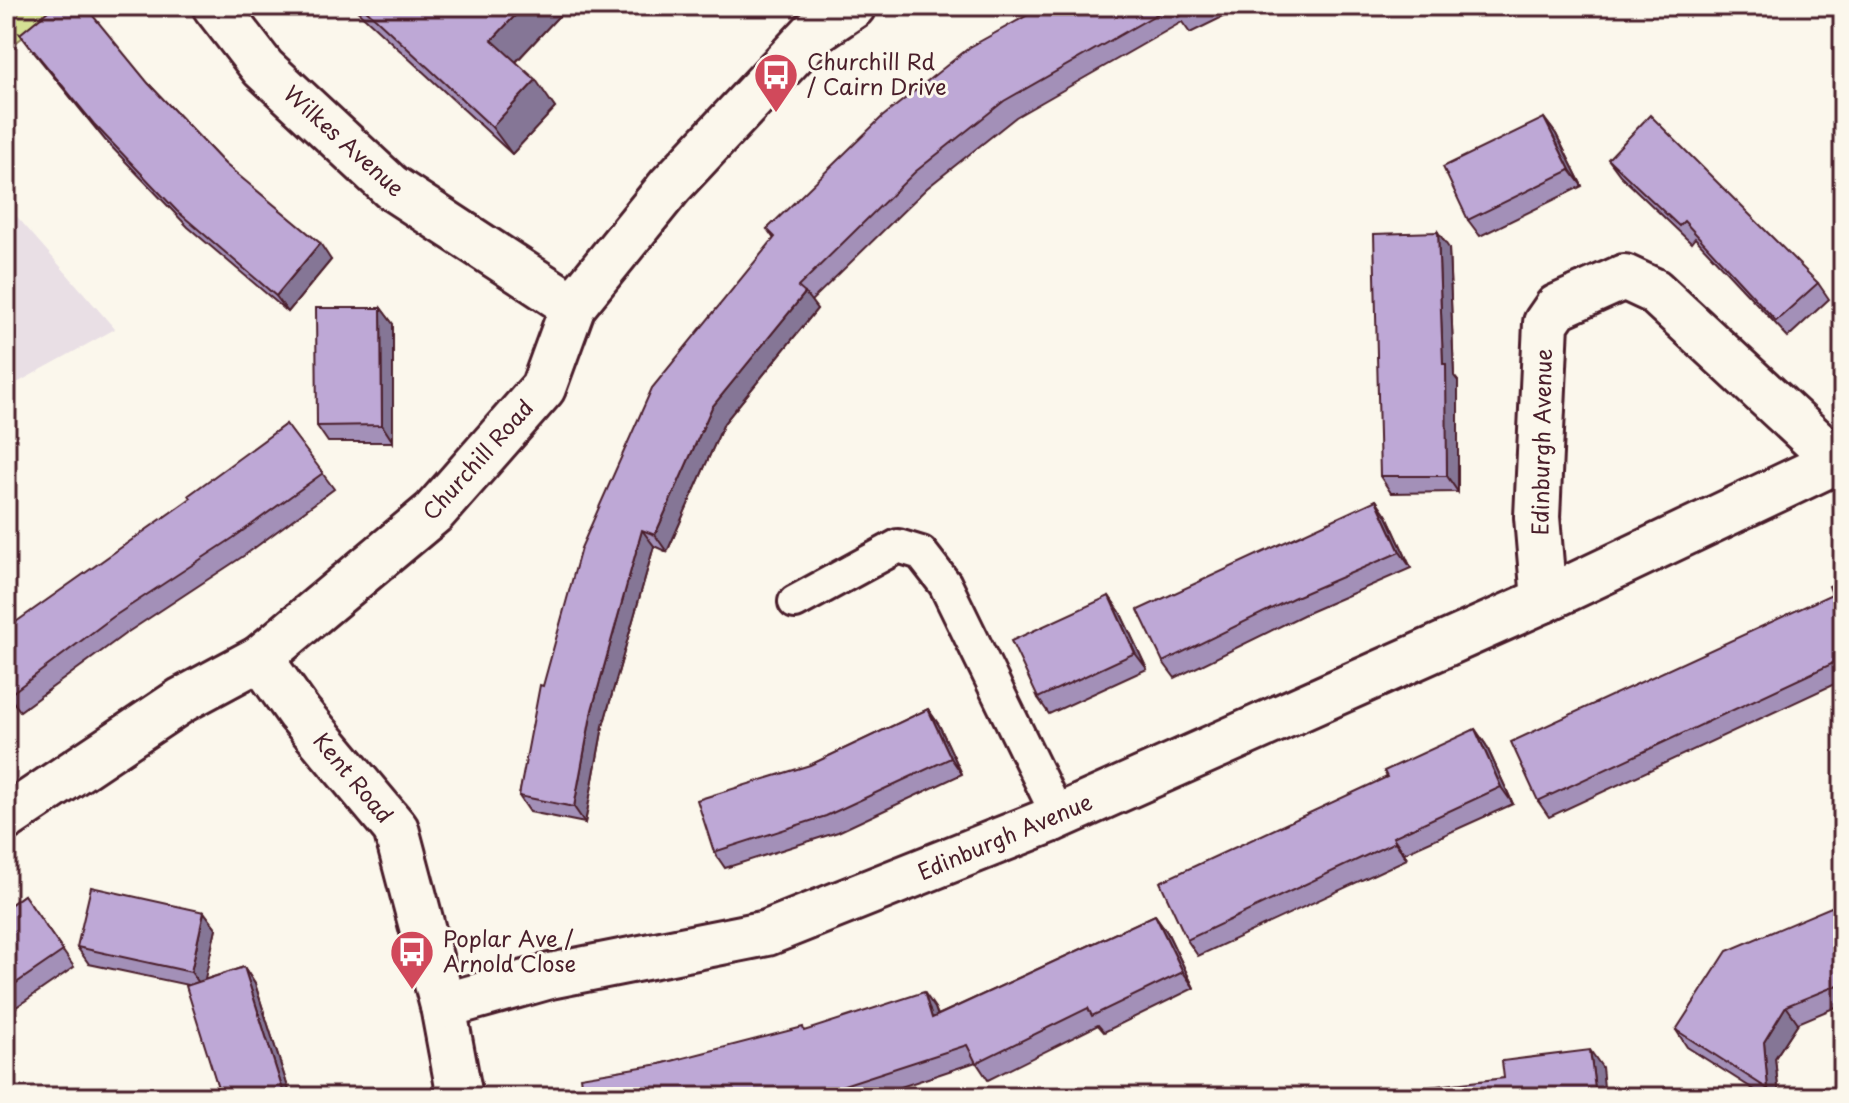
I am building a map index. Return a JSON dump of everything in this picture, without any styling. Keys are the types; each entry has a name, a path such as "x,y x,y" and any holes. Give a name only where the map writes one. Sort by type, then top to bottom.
{"street":[{"name":"Wilkes Avenue","path":"215,6 263,68 391,187 573,306"},
{"name":"Churchill Road","path":"6,818 182,700 260,658 434,512 543,388 573,306 680,175 814,32 853,6"},
{"name":"Edinburgh Avenue","path":"443,1006 550,976 767,933 1058,816 1544,600 1840,459 1654,291 1624,277 1557,307 1546,323 1537,517 1544,600"},
{"name":"Kent Road","path":"260,658 299,713 396,829 443,1006 460,1097"}],"lane":[{"path":"795,602 898,546 921,553 945,584 1058,816"}],"shaded area":[{"path":"6,204 115,329 6,389"}],"green space":[{"path":"6,6 64,6 6,50"}],"building":[{"path":"54,6 85,6 148,83 225,164 320,243 276,296 177,211 94,124 20,34"},
{"path":"362,6 524,6 492,40 536,80 492,127"},
{"path":"1044,6 1171,6 1004,101 915,172 798,287 805,293 712,407 655,535 642,530 592,710 574,807 519,796 540,685 543,686 581,548 652,388 775,237 767,229 882,117 970,47"},
{"path":"1173,6 1200,6 1178,17"},
{"path":"1650,115 1818,283 1776,321 1684,221 1679,226 1608,159"},
{"path":"1544,118 1570,170 1468,220 1443,167"},
{"path":"1438,232 1443,364 1446,364 1447,476 1380,476 1374,234"},
{"path":"316,308 381,308 382,425 317,426"},
{"path":"286,424 323,473 233,538 113,617 9,695 6,691 6,629 191,498 189,495"},
{"path":"1376,500 1400,552 1293,598 1163,662 1138,610"},
{"path":"1843,580 1843,650 1835,653 1838,661 1538,801 1511,742 1832,594 1829,586"},
{"path":"1109,596 1135,653 1038,698 1011,641"},
{"path":"928,709 951,758 826,816 714,852 697,800 810,765"},
{"path":"1475,729 1501,787 1393,837 1395,842 1187,940 1160,882 1387,777 1384,771"},
{"path":"91,887 204,912 191,972 77,947"},
{"path":"24,895 63,951 6,990 6,908"},
{"path":"1843,902 1843,983 1786,1006 1764,1042 1768,1089 1676,1030 1727,951"},
{"path":"1155,915 1183,972 1092,1016 1088,1008 976,1063 967,1045 807,1097 583,1097 580,1077 660,1064 803,1027 804,1031 924,992 932,1018"},
{"path":"244,967 285,1097 221,1097 186,986"},
{"path":"1590,1050 1596,1097 1344,1097 1504,1078 1502,1061"}],"place":[{"name":"Churchill Rd / Cairn Drive","path":"776,114"},
{"name":"Poplar Ave / Arnold Close","path":"412,991"}]}
